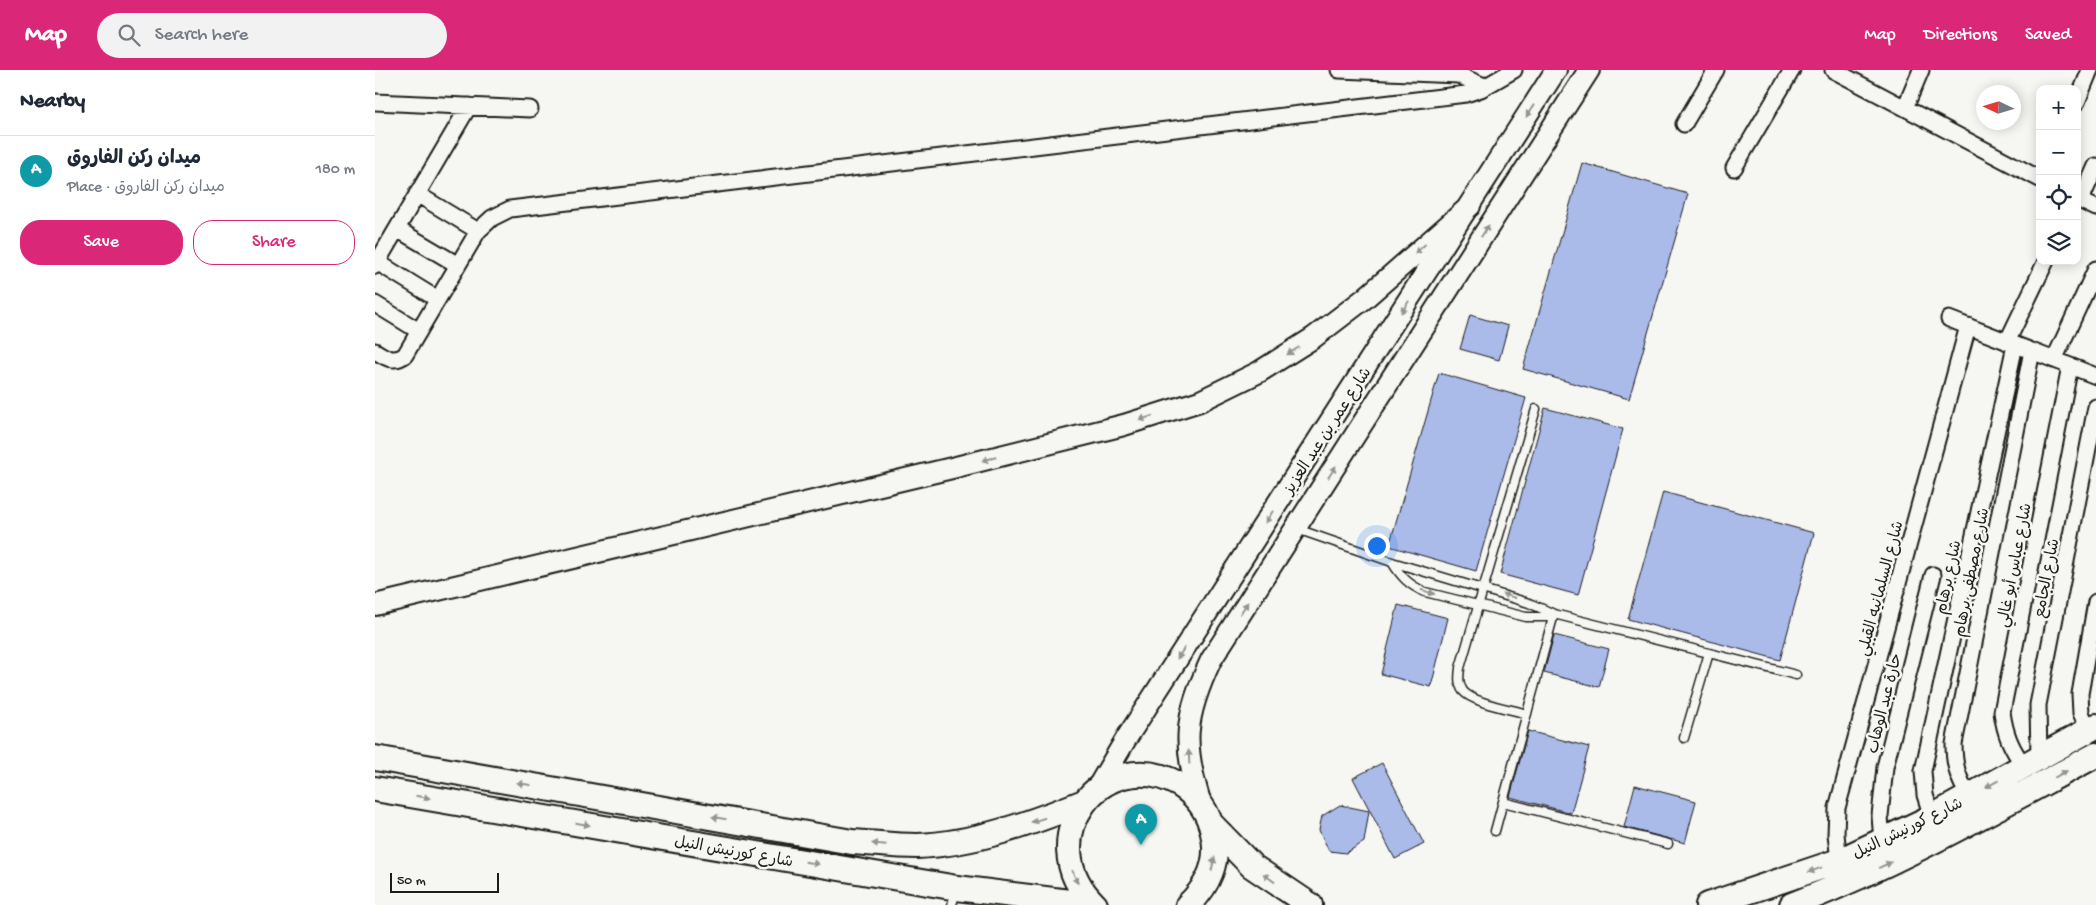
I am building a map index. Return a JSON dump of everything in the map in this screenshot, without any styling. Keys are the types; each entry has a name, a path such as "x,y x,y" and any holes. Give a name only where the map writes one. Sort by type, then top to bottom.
{"highway":[{"name":"شارع كورنيش النيل","path":"1708,905 1839,861 1932,817 2092,728"},
{"name":"شارع كورنيش النيل","path":"1792,905 1859,877 1945,837 2096,755"},
{"name":"شارع كورنيش النيل","path":"375,758 852,842 891,845 947,843 1042,819 1090,796 1112,780 1131,774 1151,774 1179,784 1206,814"},
{"name":"شارع كورنيش النيل","path":"375,788 964,895 1095,905"},
{"path":"1090,796 1074,818 1069,837 1068,855 1073,874 1081,891 1095,905"},
{"path":"1188,905 1206,884 1212,870 1215,854 1206,814"},
{"path":"1206,814 1252,866 1310,905"}],"main road":[{"name":"شارع عمر بن عبد العزيز","path":"1090,796 1556,70"},
{"name":"شارع عمر بن عبد العزيز","path":"1206,814 1190,768 1188,731 1195,694 1211,660 1589,70"},
{"path":"375,605 953,468 1124,425 1200,401 1259,372 1313,338 1364,299 1470,206"}],"street":[{"path":"1339,70 1426,72 1458,75 1484,86"},
{"path":"375,351 388,359 400,358 405,355 478,231 492,218 510,209 1466,94 1513,70"},
{"path":"1684,124 1716,70"},
{"path":"1734,168 1792,70"},
{"path":"1833,70 2036,177"},
{"path":"1905,108 1921,70"},
{"path":"2081,92 2089,73"},
{"path":"375,102 530,109"},
{"path":"437,300 376,264 469,106"},
{"path":"2081,196 2096,166"},
{"path":"417,194 478,231"},
{"path":"2081,201 2096,208"},
{"path":"397,229 458,265"},
{"name":"شارع برهام","path":"1932,817 1925,795 1923,771 2011,343 2044,265"},
{"path":"2054,360 2096,269"},
{"path":"375,304 419,331"},
{"path":"1949,319 2096,376"},
{"name":"شارع السلمانيه القبلي","path":"1839,861 1836,834 1837,808 1968,326"},
{"name":"شارع مصطفى برهام","path":"1969,796 1959,781 1954,763 1954,744 2032,351"},
{"name":"شارع عباس أبو غالي","path":"2031,762 2012,750 2005,732 2002,712 2070,366"},
{"name":"شارع الجامع","path":"2031,762 2038,705 2096,407"},
{"name":"حارة عبد الوهاب","path":"1882,841 1881,799 1885,766 1933,575"},
{"path":"2092,728 2081,712 2080,694 2096,602"}],"lane":[{"path":"1527,714 1473,698 1463,691 1459,680 1460,668 1536,409"},
{"path":"1295,528 1393,562 1538,606 1554,614 1795,674"},
{"path":"1393,562 1400,575 1411,586 1425,592 1536,618 1554,614"},
{"path":"1495,831 1554,614"},
{"path":"1684,738 1709,653"},
{"path":"1503,802 1668,844"}],"building":[{"path":"1582,163 1688,194 1629,399 1523,369"},
{"path":"1470,315 1508,326 1499,360 1460,349"},
{"path":"1439,373 1526,398 1476,571 1389,546"},
{"path":"1545,408 1623,429 1578,595 1500,574"},
{"path":"1663,492 1814,533 1780,660 1628,619"},
{"path":"1398,605 1448,618 1431,687 1381,674"},
{"path":"1554,635 1609,649 1599,687 1544,673"},
{"path":"1528,731 1589,747 1571,813 1510,797"},
{"path":"1382,763 1424,844 1395,859 1353,778"},
{"path":"1635,785 1696,801 1685,843 1624,827"},
{"path":"1340,805 1369,811 1364,842 1346,853 1329,851 1319,830 1322,816"}],"place":[{"name":"ميدان ركن الفاروق","path":"1141,845"}]}
